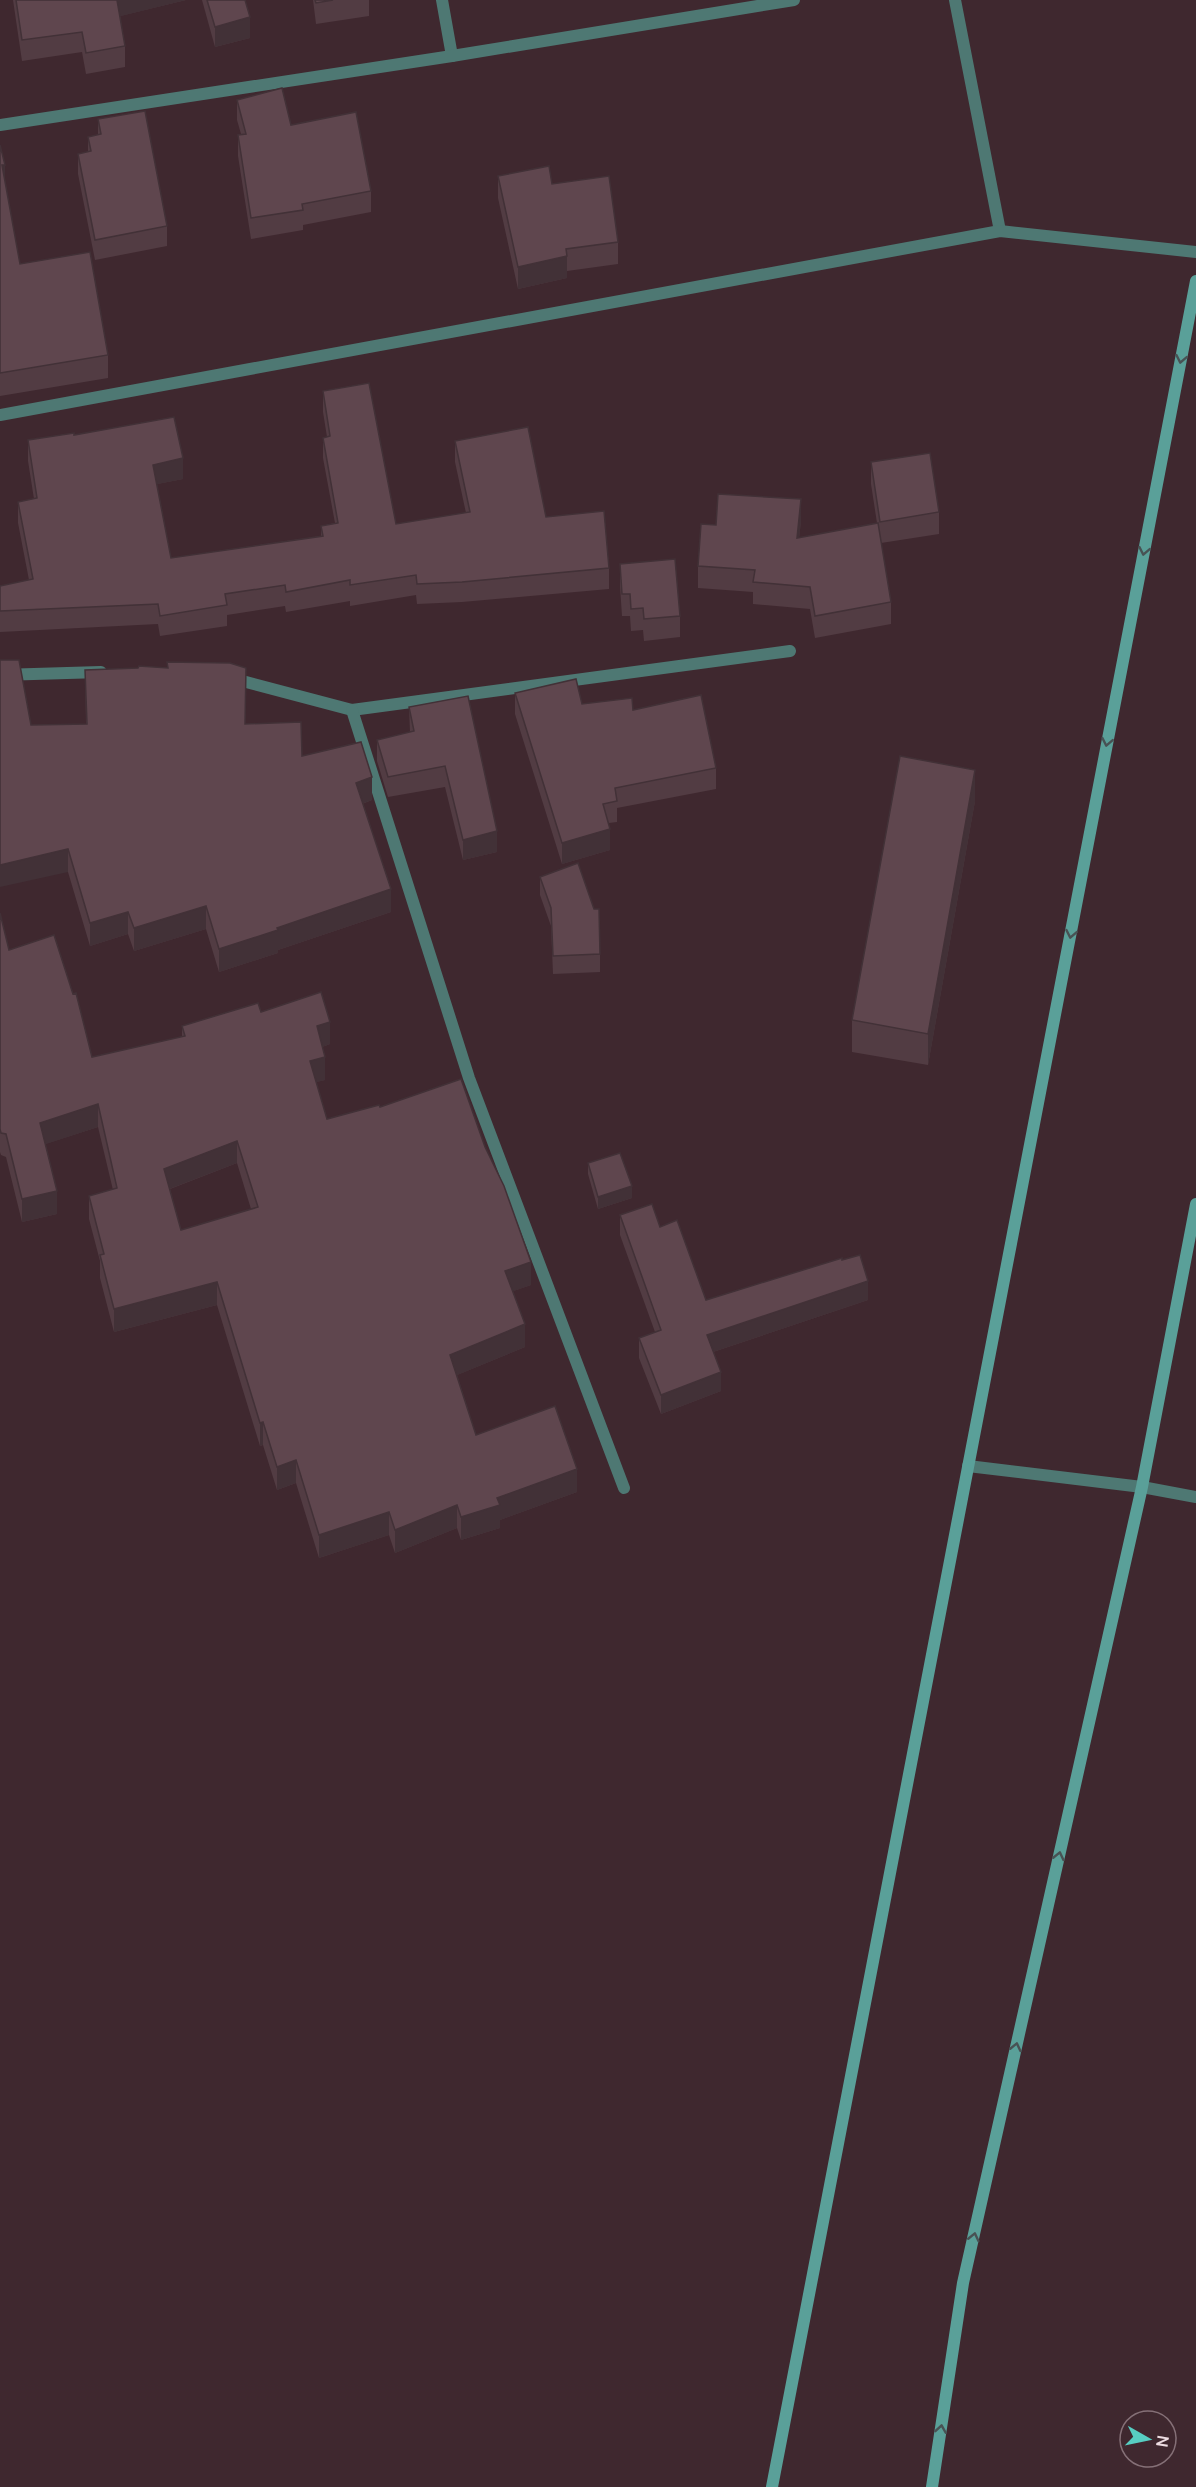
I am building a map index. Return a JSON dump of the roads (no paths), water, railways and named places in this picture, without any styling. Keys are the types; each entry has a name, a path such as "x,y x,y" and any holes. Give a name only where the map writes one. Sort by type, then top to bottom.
{"main road":[{"path":"772,2487 1196,281"},
{"path":"932,2487 963,2283 1142,1487 1196,1204"}],"street":[{"path":"442,0 452,56"},
{"path":"0,125 452,56 794,0"},
{"path":"955,0 1000,231"},
{"path":"0,415 1000,231 1196,252"},
{"path":"217,674 352,710 790,651"},
{"path":"0,675 114,671"},
{"path":"352,710 469,1078 624,1488"},
{"path":"968,1466 1142,1487 1196,1497"}]}
